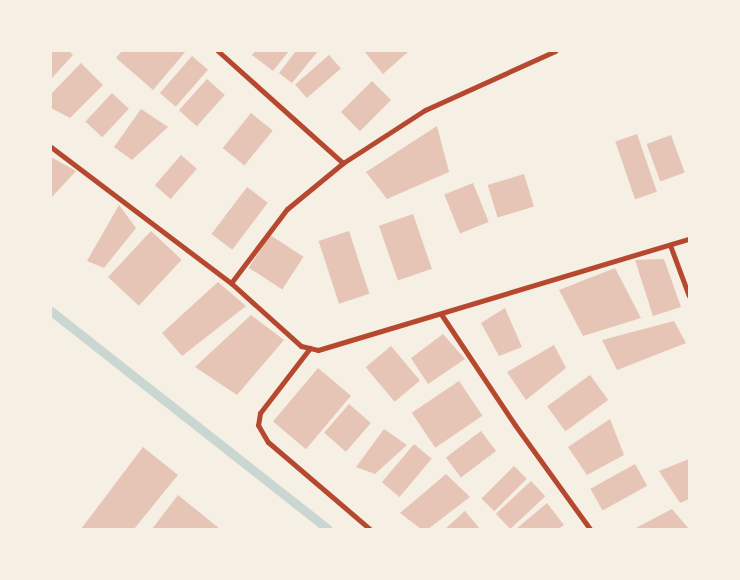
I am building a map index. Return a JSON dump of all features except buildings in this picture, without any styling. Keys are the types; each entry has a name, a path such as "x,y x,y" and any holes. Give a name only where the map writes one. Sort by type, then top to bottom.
{"street":[{"path":"218,51 343,164"},
{"path":"231,283 287,209 343,164 425,110 555,51"},
{"path":"51,147 231,283 301,346 310,348 326,350 689,239"},
{"path":"670,245 689,296"},
{"path":"441,314 515,426 590,529"},
{"path":"310,348 260,414 258,425 268,442 370,529"}],"waterway":[{"path":"51,311 328,529"}]}
